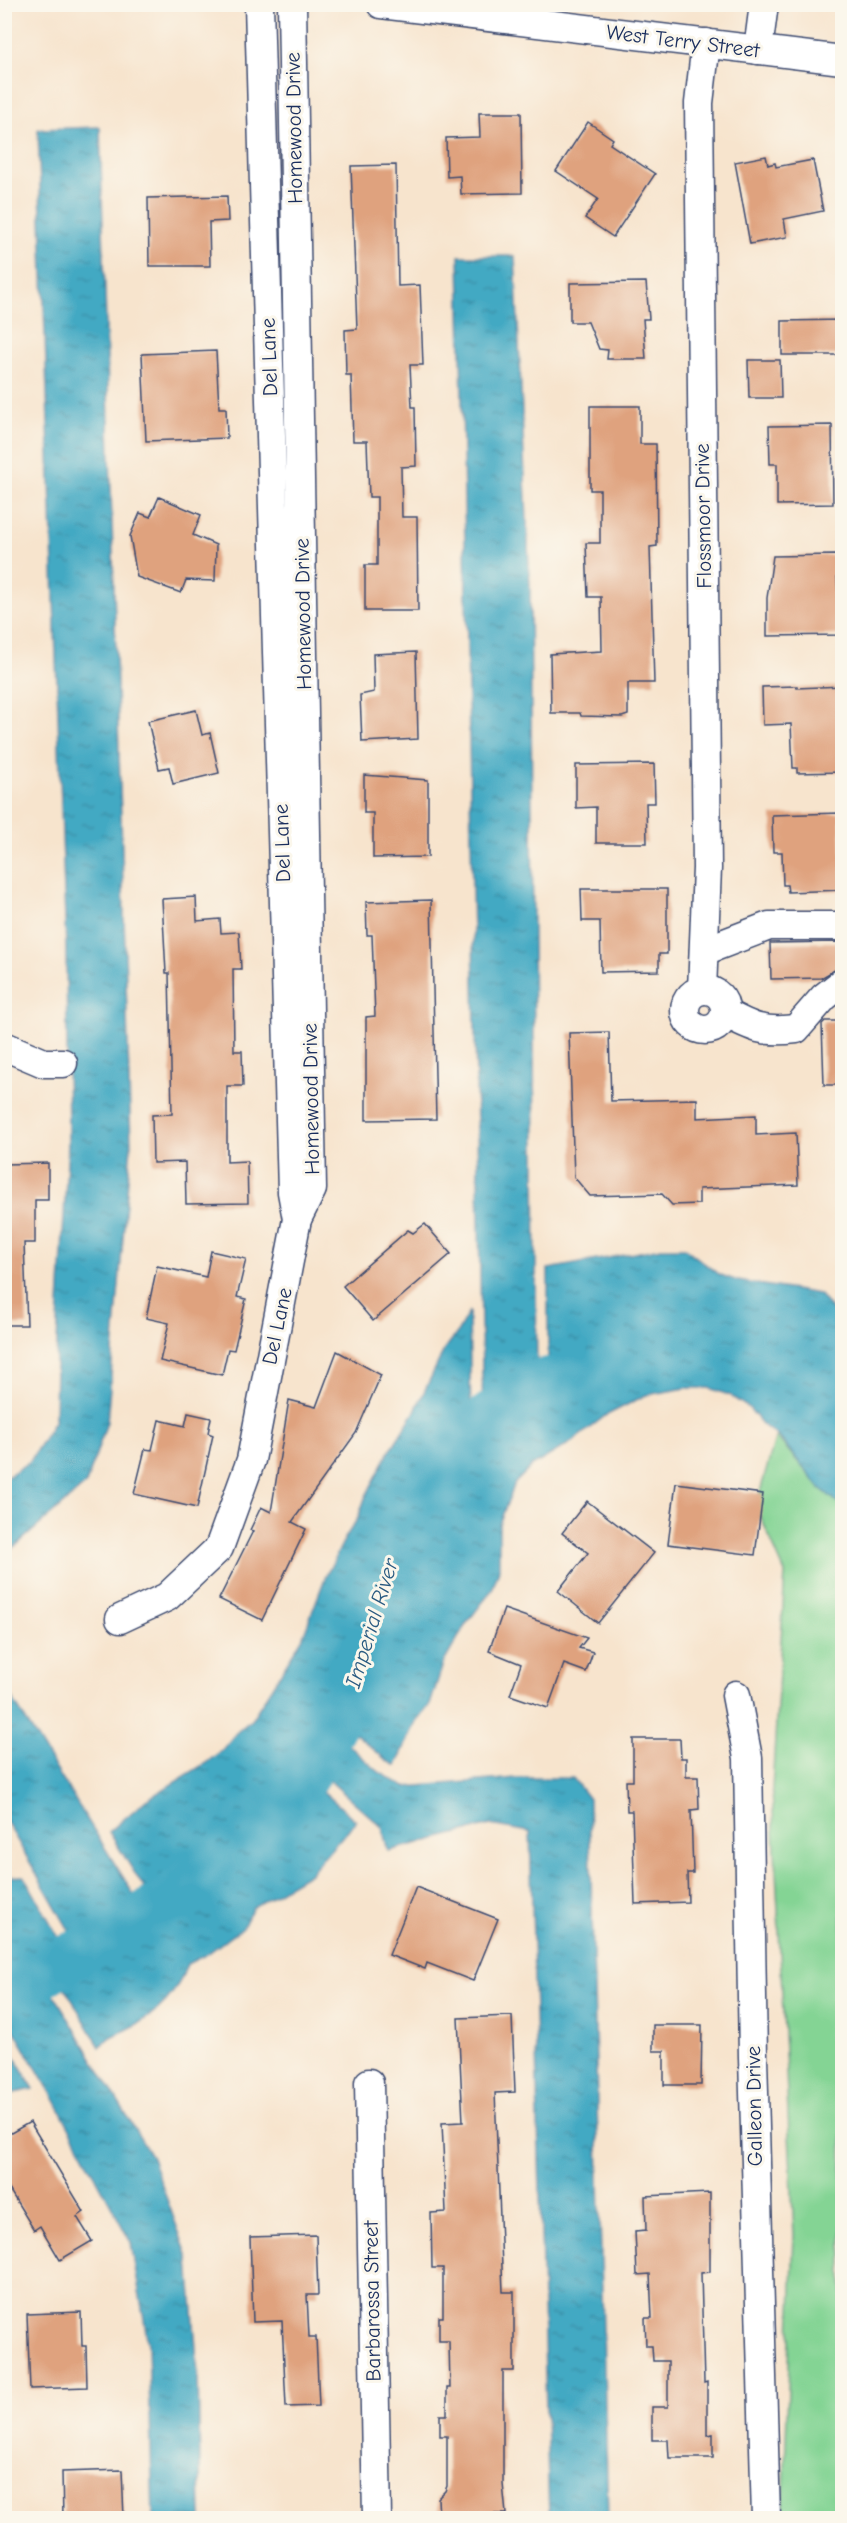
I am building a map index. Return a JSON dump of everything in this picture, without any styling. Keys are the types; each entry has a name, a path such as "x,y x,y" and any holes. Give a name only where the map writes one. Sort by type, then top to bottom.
{"street":[{"name":"Del Lane","path":"120,1619 167,1597 219,1548 250,1460 297,1219 292,1192 259,4"},
{"name":"Homewood Drive","path":"292,4 312,1189 297,1219"},
{"name":"West Terry Street","path":"381,4 843,60"},
{"path":"758,50 764,4"},
{"name":"Flossmoor Drive","path":"706,43 699,103 707,868 702,990 695,992 686,1002 684,1009 689,1022 700,1030 714,1029 721,1023 725,1013 754,1029 773,1032 796,1029 824,997 843,983"},
{"path":"704,951 769,926 843,926"},
{"path":"4,1046 44,1063 63,1063"},
{"name":"Galleon Drive","path":"736,1695 748,1758 753,2057 766,2518"},
{"name":"Barbarossa Street","path":"369,2083 377,2518"}],"green space":[{"path":"776,1436 820,1488 842,1506 842,2518 783,2518 794,2235 772,1789 785,1573 756,1506"}],"water":[{"path":"100,127 131,1146 107,1422 86,1484 5,1555 4,1479 30,1461 55,1420 56,1360 68,1143 66,951 38,129"},
{"path":"459,256 515,256 530,588 537,1383 483,1421"},
{"path":"661,1248 685,1248 718,1274 738,1281 819,1294 832,1310 842,1317 842,1506 820,1488 780,1438 763,1425 749,1408 729,1395 709,1388 686,1388 646,1395 605,1416 572,1442 532,1466 515,1483 499,1524 499,1570 492,1590 466,1624 443,1664 430,1705 416,1722 396,1766 335,1716 326,1716 311,1735 301,1760 304,1774 356,1821 310,1873 253,1907 243,1927 207,1954 187,1964 178,1984 159,2008 127,2030 112,2036 100,2047 52,1966 46,1962 36,1962 5,1980 5,1877 24,1876 76,1964 87,1963 155,1924 158,1915 156,1907 109,1832 146,1800 206,1763 252,1719 302,1639 325,1578 358,1518 365,1498 388,1454 414,1413 444,1350 469,1311 471,1422 475,1433 482,1435 490,1433 548,1388 548,1269"},
{"path":"5,1687 146,1914 81,1951 5,1819"},
{"path":"330,1729 379,1772 405,1787 517,1778 573,1778 589,1799 608,2518 549,2518 530,1832 490,1825 388,1851 382,1827 311,1764"},
{"path":"42,1974 152,2158 189,2260 198,2374 201,2518 153,2518 148,2344 131,2243 51,2093 5,2015 5,1995"},
{"path":"4,2040 34,2089 14,2093 5,2099"}],"building":[{"path":"479,113 521,113 522,193 461,194 460,176 447,177 446,138 480,137"},
{"path":"588,122 613,139 610,144 655,174 613,237 585,218 598,199 556,171"},
{"path":"766,156 768,165 775,163 776,167 813,160 823,211 784,219 787,237 750,244 735,162"},
{"path":"396,165 398,286 420,285 423,365 410,365 412,407 415,407 416,466 401,467 402,517 417,517 418,611 365,611 365,565 377,565 377,497 369,497 367,441 353,441 351,375 346,375 345,330 357,329 351,166"},
{"path":"227,196 228,221 209,222 210,266 149,266 148,198"},
{"path":"646,282 649,319 643,319 646,359 607,359 608,350 599,349 588,322 570,322 570,283"},
{"path":"843,320 843,355 782,355 782,321"},
{"path":"216,351 219,408 226,408 227,438 146,441 142,354"},
{"path":"748,360 780,360 781,398 749,398"},
{"path":"590,406 640,406 640,444 656,444 657,546 650,547 654,683 628,683 628,715 622,717 551,713 550,654 602,651 601,597 588,597 586,543 600,543 600,490 590,490"},
{"path":"832,425 833,504 777,505 777,464 770,464 769,426"},
{"path":"159,497 201,515 193,535 216,545 215,581 186,580 181,593 137,577 130,536 140,513 150,517"},
{"path":"836,555 838,597 843,597 843,635 767,636 767,598 773,556"},
{"path":"416,652 418,739 362,742 360,695 374,692 373,654"},
{"path":"797,686 797,688 843,686 843,772 797,773 797,768 793,768 791,724 763,725 762,687"},
{"path":"196,710 202,735 210,733 219,773 173,784 169,767 159,769 148,721"},
{"path":"654,764 655,803 646,803 647,843 596,843 596,807 576,808 576,765"},
{"path":"364,775 428,780 428,857 373,858 373,813 364,813"},
{"path":"840,813 843,890 788,892 787,885 783,885 782,852 773,852 772,815"},
{"path":"581,889 667,889 667,954 659,954 659,971 601,972 600,921 582,921"},
{"path":"196,897 197,921 220,919 221,933 239,932 241,969 233,969 234,1051 242,1051 243,1086 227,1086 227,1162 247,1161 248,1203 186,1204 185,1162 153,1163 152,1115 172,1114 169,973 166,973 162,899"},
{"path":"431,900 436,1119 366,1120 366,1017 375,1016 372,935 367,935 366,902"},
{"path":"840,942 840,967 821,978 771,979 770,943"},
{"path":"825,1021 843,1021 843,1085 824,1085 822,1024"},
{"path":"609,1032 611,1101 697,1099 697,1118 756,1115 756,1135 796,1133 798,1185 699,1189 699,1204 672,1205 662,1194 590,1196 574,1177 569,1033"},
{"path":"48,1163 48,1200 35,1200 35,1243 24,1243 27,1325 4,1325 4,1164"},
{"path":"425,1224 451,1254 373,1321 343,1286 408,1230 413,1233"},
{"path":"211,1251 246,1259 237,1297 246,1299 234,1350 228,1349 222,1375 160,1361 169,1323 146,1318 157,1266 206,1277"},
{"path":"337,1351 381,1375 356,1433 292,1522 306,1529 262,1620 219,1599 253,1531 250,1530 261,1507 271,1512 289,1400 316,1407"},
{"path":"188,1413 211,1418 208,1433 213,1435 197,1508 134,1494 145,1449 152,1450 159,1420 185,1426"},
{"path":"676,1483 763,1494 755,1555 668,1544"},
{"path":"587,1501 654,1553 598,1623 558,1591 588,1553 562,1533"},
{"path":"504,1609 587,1638 579,1648 593,1652 586,1672 564,1664 548,1708 510,1695 521,1664 489,1651"},
{"path":"633,1739 680,1739 681,1758 686,1758 686,1777 698,1777 699,1809 691,1810 693,1873 687,1873 688,1902 635,1904 632,1811 627,1811 626,1781 633,1781"},
{"path":"416,1887 498,1919 473,1981 427,1963 425,1969 389,1955"},
{"path":"512,2016 515,2092 495,2093 503,2292 514,2292 514,2371 503,2371 503,2484 506,2514 493,2514 493,2518 439,2518 438,2498 447,2486 447,2436 440,2436 440,2415 447,2415 447,2388 450,2388 449,2341 439,2341 439,2317 443,2317 443,2268 432,2268 431,2213 446,2212 442,2123 463,2122 458,2018"},
{"path":"653,2025 702,2025 701,2085 664,2085 664,2051 653,2051"},
{"path":"30,2122 84,2212 77,2217 92,2241 60,2260 40,2226 34,2230 4,2181 4,2137"},
{"path":"710,2193 710,2272 701,2273 704,2383 707,2382 707,2435 713,2434 713,2458 669,2458 668,2440 652,2440 652,2407 668,2407 668,2361 653,2361 652,2346 646,2346 645,2318 652,2318 650,2274 637,2275 635,2231 646,2230 645,2196"},
{"path":"316,2235 318,2295 307,2295 309,2337 316,2337 319,2406 286,2407 282,2321 253,2322 250,2237"},
{"path":"81,2312 82,2346 86,2346 87,2387 30,2389 27,2314"},
{"path":"122,2470 124,2518 63,2518 62,2472"}],"waterway":[{"name":"Imperial River","path":"435,1481 463,1436 537,1383 614,1371"},
{"name":"Imperial River","path":"264,1824 289,1805 352,1689 361,1656"},
{"name":"Imperial River","path":"4,1995 161,1906 209,1867"}]}
